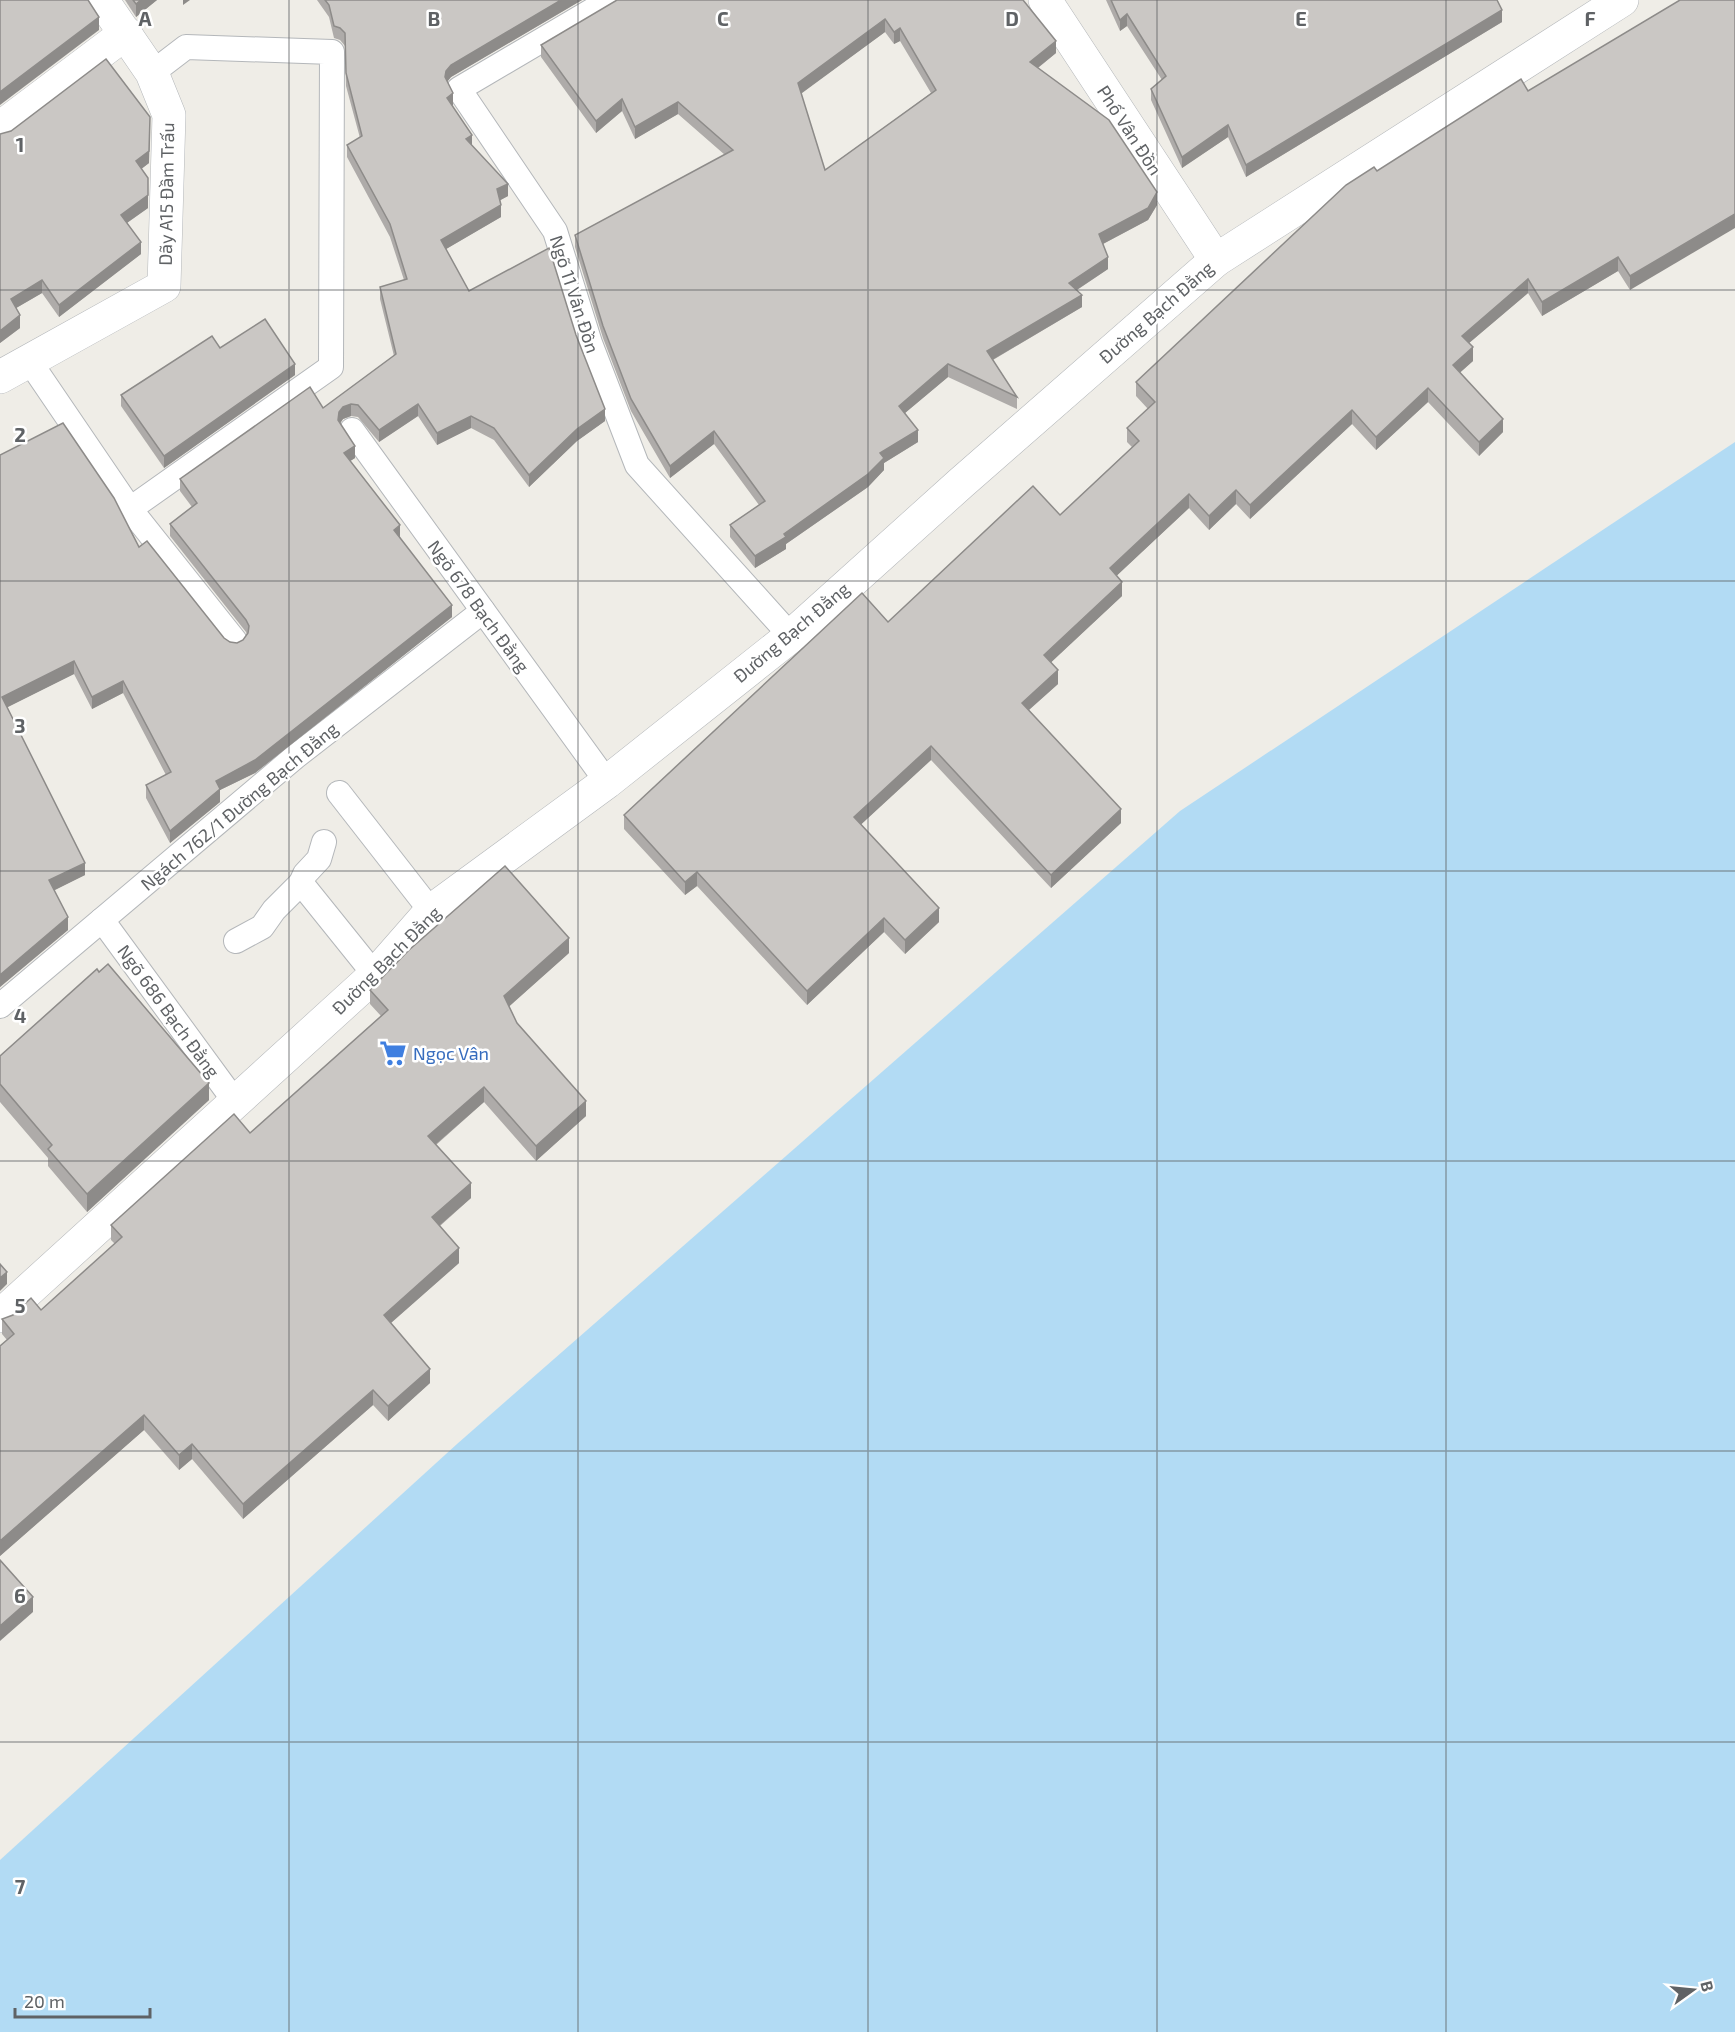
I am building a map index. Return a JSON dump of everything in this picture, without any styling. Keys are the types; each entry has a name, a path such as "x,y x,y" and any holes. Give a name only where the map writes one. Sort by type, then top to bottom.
{"street":[{"name":"Dãy A15 Đầm Trấu","path":"0,377 164,286 169,115 152,73 102,0"},
{"name":"Phố Vân Đồn","path":"1045,0 1216,260"},
{"name":"Đường Bạch Đằng","path":"0,1316 375,975 431,911 607,782 791,636 969,475 1216,260 1622,0"},
{"path":"0,128 126,33"}],"lane":[{"name":"Ngõ 11 Vân Đồn","path":"610,0 459,89 555,231 590,343 638,465 791,636"},
{"path":"130,509 331,367 332,52 186,47 152,73"},
{"path":"30,362 130,509 235,641"},
{"name":"Ngõ 678 Bạch Đằng","path":"352,430 607,782"},
{"name":"Ngách 762/1 Đường Bạch Đằng","path":"0,1006 295,757 483,611"},
{"path":"339,793 431,911"},
{"path":"236,941 262,927 319,859 324,842"},
{"path":"301,883 375,975"},
{"name":"Ngõ 686 Bạch Đằng","path":"102,920 236,1103"}],"water":[{"path":"1735,442 1735,2032 0,2032 0,1860 457,1444 1180,811"}],"building":[{"path":"0,0 88,0 99,17 0,92"},
{"path":"325,0 561,0 451,65 446,71 445,77 453,93 447,98 472,135 466,139 508,184 497,189 501,205 441,240 469,291 549,248 576,335 605,409 577,429 529,475 494,428 471,416 437,433 418,404 379,430 358,405 351,404 343,407 339,412 338,420 355,446 344,453 400,525 394,530 452,605 255,760 216,781 220,789 170,831 146,785 171,772 123,681 92,697 74,661 2,697 85,863 49,880 68,917 0,975 0,455 63,423 114,498 139,547 147,541 224,638 237,643 243,640 248,633 249,626 246,620 170,524 197,503 180,479 310,387 323,408 396,354 380,287 407,279 390,224 347,145 362,136 346,73 345,33 334,26 329,5"},
{"path":"617,0 1023,0 1056,41 1030,62 1109,120 1157,192 1148,208 1099,234 1108,257 1069,283 1082,295 987,351 1017,397 948,364 899,406 918,430 880,453 884,458 868,474 784,534 786,537 755,556 730,525 765,501 714,431 670,466 631,399 603,326 575,235 733,150 678,102 635,127 622,99 596,121 541,45","holes":["885,19 894,32 900,28 936,90 825,170 798,83"]},
{"path":"1111,0 1497,0 1502,10 1246,165 1228,125 1182,157 1151,89 1166,76 1127,14 1120,20"},
{"path":"1680,0 1735,0 1735,214 1630,276 1618,257 1542,302 1528,279 1462,336 1473,347 1453,365 1503,419 1479,442 1428,388 1376,437 1352,410 1250,505 1236,490 1209,516 1189,494 1110,568 1122,582 1044,655 1058,670 1022,703 1121,809 1051,875 931,746 854,817 939,908 905,940 884,918 807,991 697,872 685,882 624,815 862,593 888,622 1033,486 1060,515 1139,441 1127,428 1155,402 1136,382 1346,185 1374,167 1377,171 1521,79 1528,91"},
{"path":"106,59 150,117 149,151 136,161 148,178 148,195 121,215 141,242 59,305 42,280 11,299 20,315 0,331 0,134 11,131"},
{"path":"265,319 295,364 164,456 121,395 212,336 220,348"},
{"path":"505,866 569,938 504,996 517,1023 586,1101 536,1146 484,1087 428,1136 471,1183 432,1217 459,1248 384,1315 430,1369 388,1406 373,1390 243,1504 192,1444 179,1455 144,1415 0,1541 0,1346 14,1334 2,1319 13,1315 31,1298 41,1310 122,1237 111,1225 234,1114 250,1133 388,1010 370,990 409,950"},
{"path":"108,964 209,1083 87,1194 48,1149 52,1145 0,1084 0,1056 97,969 99,972"},
{"path":"0,1264 7,1272 0,1278"},
{"path":"0,1560 33,1597 0,1626"}],"place":[{"name":"Ngọc Vân","path":"393,1053"}]}
